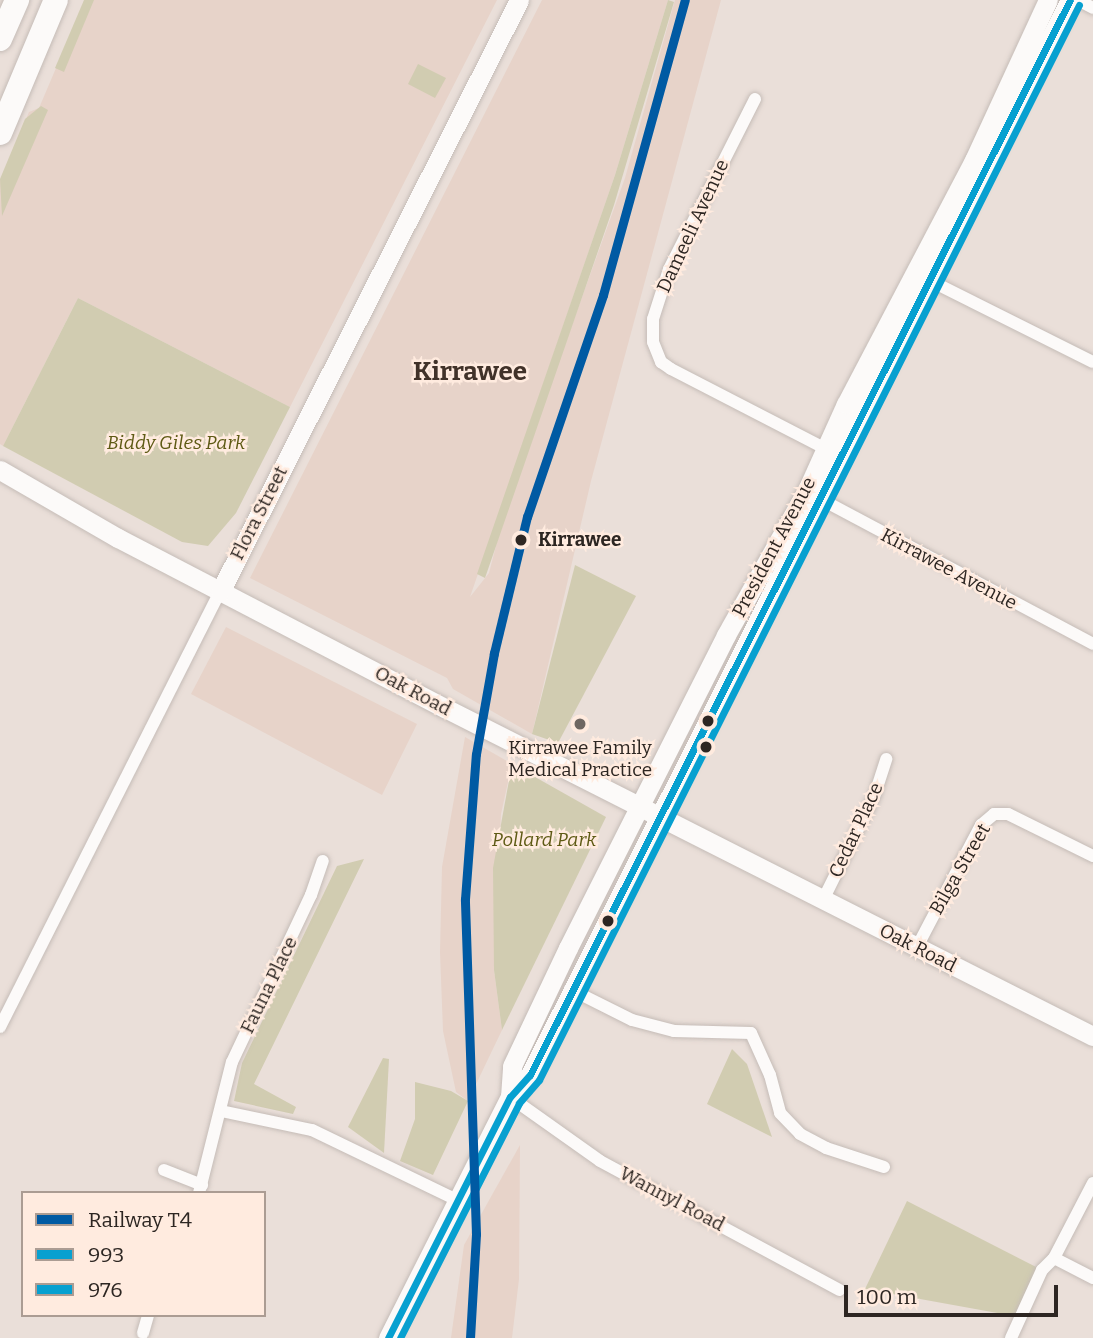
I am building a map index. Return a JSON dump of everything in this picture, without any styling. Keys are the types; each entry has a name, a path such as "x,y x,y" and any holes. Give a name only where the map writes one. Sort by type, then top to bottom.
{"highway":[{"path":"0,38 17,0"},
{"path":"0,133 56,0"}],"main road":[{"name":"Flora Street","path":"220,592 519,0"},
{"name":"President Avenue","path":"388,1338 455,1199 510,1097 530,1074 659,813 814,495 1048,0"},
{"name":"President Avenue","path":"833,453 929,280 1070,0"},
{"name":"Oak Road","path":"0,470 220,592 1093,1036"},
{"name":"President Avenue","path":"510,1097 512,1066 640,804 814,495"},
{"name":"President Avenue","path":"382,1338 398,1313"}],"street":[{"path":"1078,0 1093,8"},
{"name":"Dameeli Avenue","path":"755,99 669,269 653,319 653,342 661,362 671,369 833,453"},
{"path":"929,280 1093,362"},
{"name":"Kirrawee Avenue","path":"814,495 1093,644"},
{"name":"Flora Street","path":"0,1027 220,592"},
{"name":"Cedar Place","path":"823,900 874,797 886,759"},
{"name":"Bilga Street","path":"917,947 981,825 994,814 1008,814 1093,856"},
{"name":"Fauna Place","path":"164,1170 201,1189 232,1062 312,895 323,861"},
{"path":"570,989 632,1020 674,1031 751,1033 770,1075 780,1113 793,1127 825,1148 884,1167"},
{"name":"Wannyl Road","path":"510,1097 600,1161 840,1290"},
{"path":"221,1111 312,1130 455,1199"},
{"path":"1011,1338 1042,1270 1054,1258 1093,1183"},
{"path":"1054,1258 1093,1278"},
{"path":"143,1334 147,1317"}],"shaded area":[{"path":"85,0 497,0 290,407 78,298 3,446 0,444 0,181 29,112 39,108"},
{"path":"542,0 668,0 615,175 470,597 489,573 505,511 625,178 675,0 721,0 591,481 532,734 453,689 447,678 250,578"},
{"path":"226,627 417,724 382,795 191,694"},
{"path":"465,737 512,764 501,814 494,970 502,1030 468,1101 456,1092 443,1031 440,952 442,867"},
{"path":"520,1145 519,1279 512,1338 451,1338 464,1245"}],"green space":[{"path":"84,0 94,0 64,72 55,68"},
{"path":"668,0 674,2 614,205 485,578 477,574 615,175"},
{"path":"418,64 446,78 435,98 408,84"},
{"path":"41,106 48,110 2,216 0,179 25,119"},
{"name":"Biddy Giles Park","path":"78,298 290,407 236,513 208,546 182,542 3,446"},
{"path":"575,565 636,596 558,743 532,734"},
{"name":"Pollard Park","path":"512,764 606,817 502,1030 494,970 493,868"},
{"path":"364,859 254,1084 296,1107 293,1114 234,1101 242,1063 337,866"},
{"path":"732,1049 747,1064 772,1137 707,1104"},
{"path":"383,1058 389,1059 384,1153 348,1127"},
{"path":"415,1082 451,1091 468,1101 433,1175 400,1161 415,1119"},
{"path":"907,1201 1042,1270 1019,1317 865,1289"}],"rail line":[{"name":"T4","path":"470,1338 476,1234 465,899 476,754 494,653 527,517 603,295 685,0"}],"transit line":[{"name":"993","path":"388,1338 510,1097 530,1075 1070,0"},
{"name":"976","path":"400,1338 519,1103 539,1080 1079,5"}],"place":[{"name":"Kirrawee","path":"521,540"},
{"name":"Kirrawee Family Medical Practice","path":"580,724"}],"district":[{"name":"Kirrawee","path":"470,372"}]}
